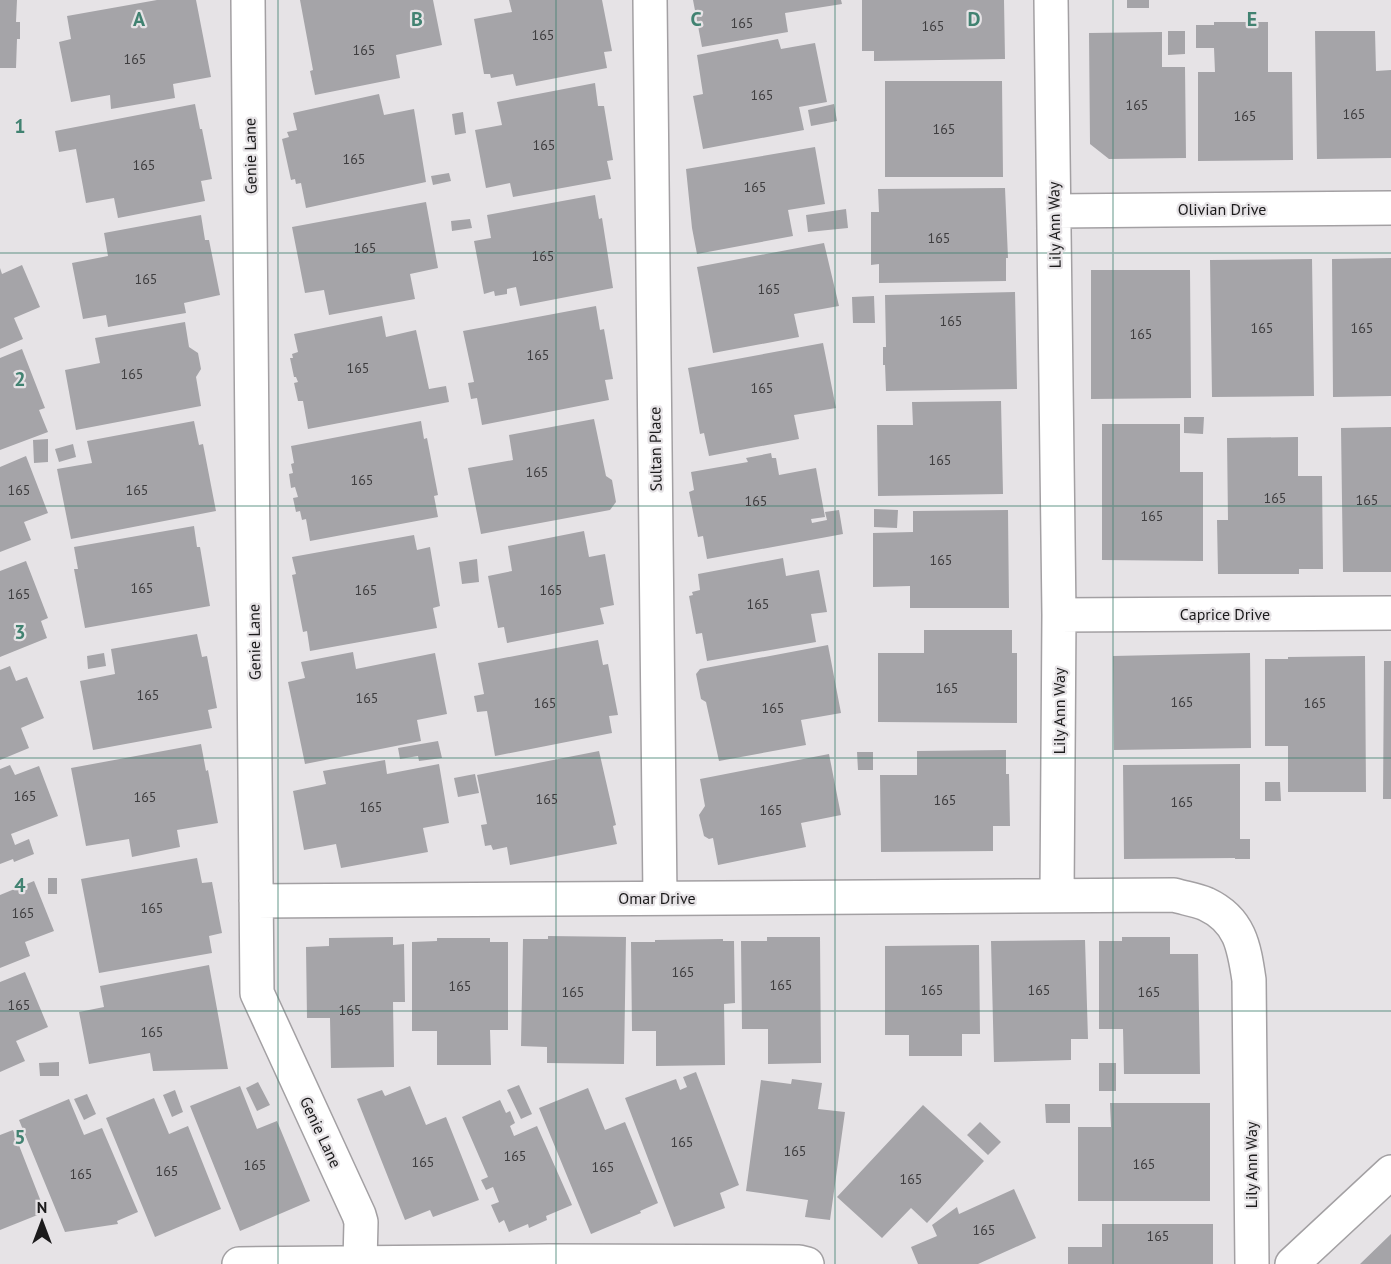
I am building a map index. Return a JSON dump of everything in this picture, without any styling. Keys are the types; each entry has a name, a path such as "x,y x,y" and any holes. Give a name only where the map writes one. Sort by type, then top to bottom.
{"lane":[{"name":"Genie Lane","path":"248,0 257,993 359,1215 361,1222 360,1262"},
{"name":"Sultan Place","path":"650,0 660,898"},
{"name":"Lily Ann Way","path":"1051,0 1059,615 1057,895 1174,895 1205,904 1232,921 1244,950 1249,980 1252,1264"},
{"name":"Olivian Drive","path":"1054,211 1391,208"},
{"name":"Caprice Drive","path":"1059,615 1391,613"},
{"name":"Omar Drive","path":"256,902 1057,895"},
{"path":"1292,1264 1391,1172"},
{"path":"239,1264 360,1262 799,1262 807,1264"}],"building":[{"path":"0,0 17,0 16,22 20,22 20,39 17,39 16,68 0,68"},
{"path":"157,0 196,0 211,77 173,84 175,98 111,109 110,95 71,102 59,42 71,39 67,16"},
{"path":"300,0 433,0 442,45 396,55 400,78 315,95 310,71 313,70"},
{"path":"509,0 602,0 612,51 604,52 607,68 516,86 513,74 491,78 490,74 484,74 474,19 512,12"},
{"path":"693,0 841,0 842,4 785,13 788,32 702,47"},
{"path":"862,0 1004,0 1005,59 874,61 874,51 862,51"},
{"path":"1127,0 1149,0 1149,8 1127,8"},
{"path":"1214,22 1268,22 1268,72 1292,72 1293,160 1198,161 1198,72 1215,72 1214,48 1196,48 1196,25 1214,25"},
{"path":"1168,31 1185,31 1185,54 1168,55"},
{"path":"1315,31 1375,31 1376,71 1391,70 1391,158 1317,159"},
{"path":"1162,32 1162,67 1185,67 1186,158 1109,159 1090,144 1089,33"},
{"path":"778,39 781,49 815,43 827,102 799,107 804,130 703,149 693,96 703,94 697,55"},
{"path":"885,81 1002,81 1003,177 885,177"},
{"path":"595,83 598,106 604,106 613,160 607,161 611,179 513,197 510,183 486,188 475,130 502,125 497,102"},
{"path":"379,94 384,115 414,109 426,182 306,208 301,183 296,184 295,179 291,180 282,139 289,137 287,132 297,130 293,113"},
{"path":"195,104 212,179 201,181 205,201 118,218 114,198 86,203 76,149 59,152 55,131"},
{"path":"834,104 837,121 811,126 808,110"},
{"path":"463,112 466,133 455,135 452,114"},
{"path":"815,147 825,204 788,210 793,236 697,254 686,169"},
{"path":"449,173 451,181 433,185 431,176"},
{"path":"1005,188 1008,258 1006,258 1006,281 879,283 879,264 871,265 871,212 879,212 878,189"},
{"path":"595,195 599,219 602,218 613,288 520,306 516,287 507,289 507,294 495,296 494,291 484,294 474,241 491,238 487,215"},
{"path":"426,202 438,268 410,274 415,299 329,315 324,290 305,293 292,227"},
{"path":"846,209 848,228 808,232 806,215"},
{"path":"201,215 205,240 209,240 220,295 184,303 186,313 108,327 106,315 83,319 72,263 108,256 104,233"},
{"path":"470,219 472,228 452,231 451,221"},
{"path":"824,243 839,306 794,314 799,337 713,353 697,267"},
{"path":"1391,258 1391,396 1333,397 1332,259"},
{"path":"1312,259 1314,396 1212,397 1210,260"},
{"path":"22,265 40,307 14,318 23,339 0,349 0,268 2,274"},
{"path":"1091,270 1190,270 1191,398 1091,399"},
{"path":"1015,292 1017,389 886,391 885,365 883,365 883,347 886,347 885,295"},
{"path":"874,296 875,323 853,323 852,297"},
{"path":"596,306 600,330 604,329 613,379 605,380 609,400 482,425 477,398 471,399 468,383 474,382 463,331"},
{"path":"382,316 386,337 416,330 429,389 446,386 449,402 308,429 303,401 298,401 294,383 298,382 294,377 290,358 293,358 292,354 298,352 294,334"},
{"path":"185,322 189,347 198,353 201,369 196,377 201,406 76,430 65,370 100,363 95,338"},
{"path":"823,343 836,408 794,415 799,439 709,456 704,433 700,434 688,368"},
{"path":"22,349 45,408 39,410 48,432 0,450 0,358"},
{"path":"1001,401 1003,494 878,496 877,425 913,425 912,402"},
{"path":"1184,417 1204,417 1203,434 1184,433"},
{"path":"594,419 606,476 612,480 616,502 610,510 481,534 468,468 513,460 509,435"},
{"path":"194,421 199,445 203,444 216,511 71,539 57,469 92,463 87,441"},
{"path":"421,421 424,439 427,438 438,495 434,496 438,517 310,541 306,519 302,520 300,511 296,512 293,498 298,497 295,487 291,488 289,474 293,473 291,464 294,463 291,446"},
{"path":"1102,424 1180,424 1180,472 1203,472 1203,561 1102,560"},
{"path":"1391,427 1391,572 1343,572 1341,428"},
{"path":"1298,437 1298,476 1322,476 1323,569 1299,569 1299,574 1218,574 1217,520 1228,520 1227,438"},
{"path":"48,439 48,462 34,463 33,440"},
{"path":"73,444 76,457 59,462 55,449"},
{"path":"771,453 772,458 776,458 779,475 816,468 825,517 811,519 812,523 827,520 825,512 839,510 843,534 707,559 703,536 698,537 689,492 694,490 691,472 748,462 746,458"},
{"path":"26,456 48,513 24,522 31,540 0,552 0,467"},
{"path":"874,509 898,510 897,528 874,527"},
{"path":"1008,510 1009,608 910,608 910,586 873,587 873,533 913,532 913,511"},
{"path":"194,526 210,606 85,628 74,569 78,569 74,547"},
{"path":"584,531 589,557 605,554 614,605 600,608 604,624 507,643 504,627 498,628 488,576 512,571 508,546"},
{"path":"414,535 417,550 430,547 440,606 433,608 437,628 310,651 307,631 303,632 292,575 296,574 292,557"},
{"path":"783,558 786,576 819,570 827,612 811,614 816,642 707,661 702,633 696,634 689,596 693,595 692,592 700,590 698,574"},
{"path":"477,559 479,582 462,584 459,562"},
{"path":"26,561 48,618 41,621 47,638 0,657 0,571"},
{"path":"924,630 1012,630 1012,653 1017,653 1017,723 878,722 878,653 924,653"},
{"path":"197,634 202,657 207,656 217,708 208,710 212,728 93,750 80,681 115,674 111,649"},
{"path":"598,640 603,665 608,664 618,715 609,716 612,733 495,756 487,711 477,712 474,696 484,694 478,663"},
{"path":"828,645 841,713 801,720 806,745 719,761 706,702 701,699 696,674 700,669"},
{"path":"353,652 356,669 435,653 447,714 417,720 421,741 305,764 288,682 305,678 301,662"},
{"path":"104,653 106,666 88,669 87,656"},
{"path":"1250,653 1251,748 1114,750 1113,656"},
{"path":"1365,656 1366,792 1288,792 1288,746 1265,746 1265,659"},
{"path":"1384,661 1391,661 1391,799 1383,799"},
{"path":"10,666 16,681 27,677 44,718 21,728 29,748 0,760 0,670"},
{"path":"438,741 442,758 419,761 418,756 400,759 398,748"},
{"path":"201,744 218,823 177,830 180,847 132,857 129,839 86,846 71,768"},
{"path":"1006,750 1010,826 993,826 993,851 881,852 880,775 917,775 917,751"},
{"path":"599,751 616,825 613,826 617,844 510,865 507,847 493,850 491,845 485,846 481,825 487,824 477,775"},
{"path":"857,752 873,752 873,770 858,770"},
{"path":"829,754 841,815 801,823 806,847 718,865 713,838 709,839 704,836 699,815 705,806 700,779"},
{"path":"385,760 387,774 439,764 449,823 423,828 428,852 341,868 336,844 304,850 293,791 326,784 323,771"},
{"path":"1240,764 1240,839 1250,839 1250,859 1124,859 1123,765"},
{"path":"10,765 15,775 39,766 58,816 11,834 15,845 29,839 34,854 14,862 13,859 0,864 0,769"},
{"path":"475,774 479,793 458,797 454,778"},
{"path":"1265,782 1280,782 1281,801 1265,801"},
{"path":"197,858 202,883 212,882 222,933 209,936 212,953 99,973 81,879"},
{"path":"48,878 57,878 57,894 48,894"},
{"path":"34,881 54,931 25,942 30,956 0,968 0,895"},
{"path":"548,936 626,937 624,1064 547,1063 547,1047 521,1046 523,939 548,939"},
{"path":"393,937 393,945 404,944 405,1002 393,1002 394,1067 331,1068 330,1018 307,1018 306,947 329,946 329,938"},
{"path":"767,937 820,937 821,1063 768,1064 768,1029 742,1029 741,941 767,941"},
{"path":"1122,937 1170,937 1170,954 1198,954 1200,1074 1124,1074 1123,1029 1099,1029 1099,941 1122,941"},
{"path":"437,938 490,938 490,942 508,942 508,1030 490,1030 491,1065 437,1065 437,1031 412,1031 412,942 437,941"},
{"path":"723,939 723,941 734,941 735,1003 724,1004 725,1065 656,1066 656,1031 632,1031 631,942"},
{"path":"1085,940 1088,1039 1071,1039 1071,1060 994,1062 991,941"},
{"path":"979,945 980,1034 962,1034 962,1056 909,1056 909,1035 885,1035 885,946"},
{"path":"209,965 228,1069 153,1071 150,1053 89,1064 79,1012 104,1007 100,986"},
{"path":"25,972 48,1027 16,1041 25,1061 0,1072 0,982"},
{"path":"59,1062 59,1076 40,1076 39,1063"},
{"path":"1099,1063 1116,1063 1116,1091 1099,1091"},
{"path":"696,1072 739,1185 720,1193 725,1208 674,1227 625,1098 676,1079 680,1090 687,1087 683,1077"},
{"path":"792,1079 822,1083 818,1109 845,1112 830,1220 805,1217 808,1200 746,1191 761,1080 791,1084"},
{"path":"258,1082 270,1105 257,1111 246,1088"},
{"path":"519,1085 532,1114 521,1119 507,1090"},
{"path":"240,1086 257,1129 277,1121 310,1201 240,1231 190,1106"},
{"path":"410,1086 426,1125 446,1117 479,1200 433,1217 430,1210 405,1220 357,1099 382,1090 385,1096"},
{"path":"588,1088 605,1130 625,1122 658,1203 640,1211 641,1213 591,1234 539,1108"},
{"path":"175,1090 183,1112 172,1117 163,1095"},
{"path":"87,1094 96,1114 84,1120 74,1099"},
{"path":"154,1098 169,1134 188,1126 221,1209 155,1237 106,1118"},
{"path":"69,1099 84,1135 102,1128 138,1212 117,1221 118,1224 65,1232 19,1120"},
{"path":"500,1100 506,1113 510,1111 515,1123 510,1126 514,1136 537,1126 572,1205 546,1216 547,1220 529,1228 528,1224 509,1232 504,1220 499,1223 491,1205 499,1202 493,1187 486,1190 481,1180 488,1177 462,1117"},
{"path":"1110,1103 1210,1103 1210,1201 1078,1201 1078,1127 1111,1127"},
{"path":"1045,1104 1070,1104 1070,1123 1046,1123"},
{"path":"923,1105 984,1161 927,1223 911,1208 882,1238 837,1197"},
{"path":"980,1122 1001,1142 988,1155 967,1135"},
{"path":"13,1130 45,1212 0,1230 0,1135"},
{"path":"1014,1189 1036,1238 978,1264 918,1264 911,1247 937,1236 932,1225 957,1207 959,1214"},
{"path":"1102,1224 1213,1224 1213,1264 1068,1264 1068,1247 1102,1247"},
{"path":"1391,1234 1391,1264 1360,1264"}]}
